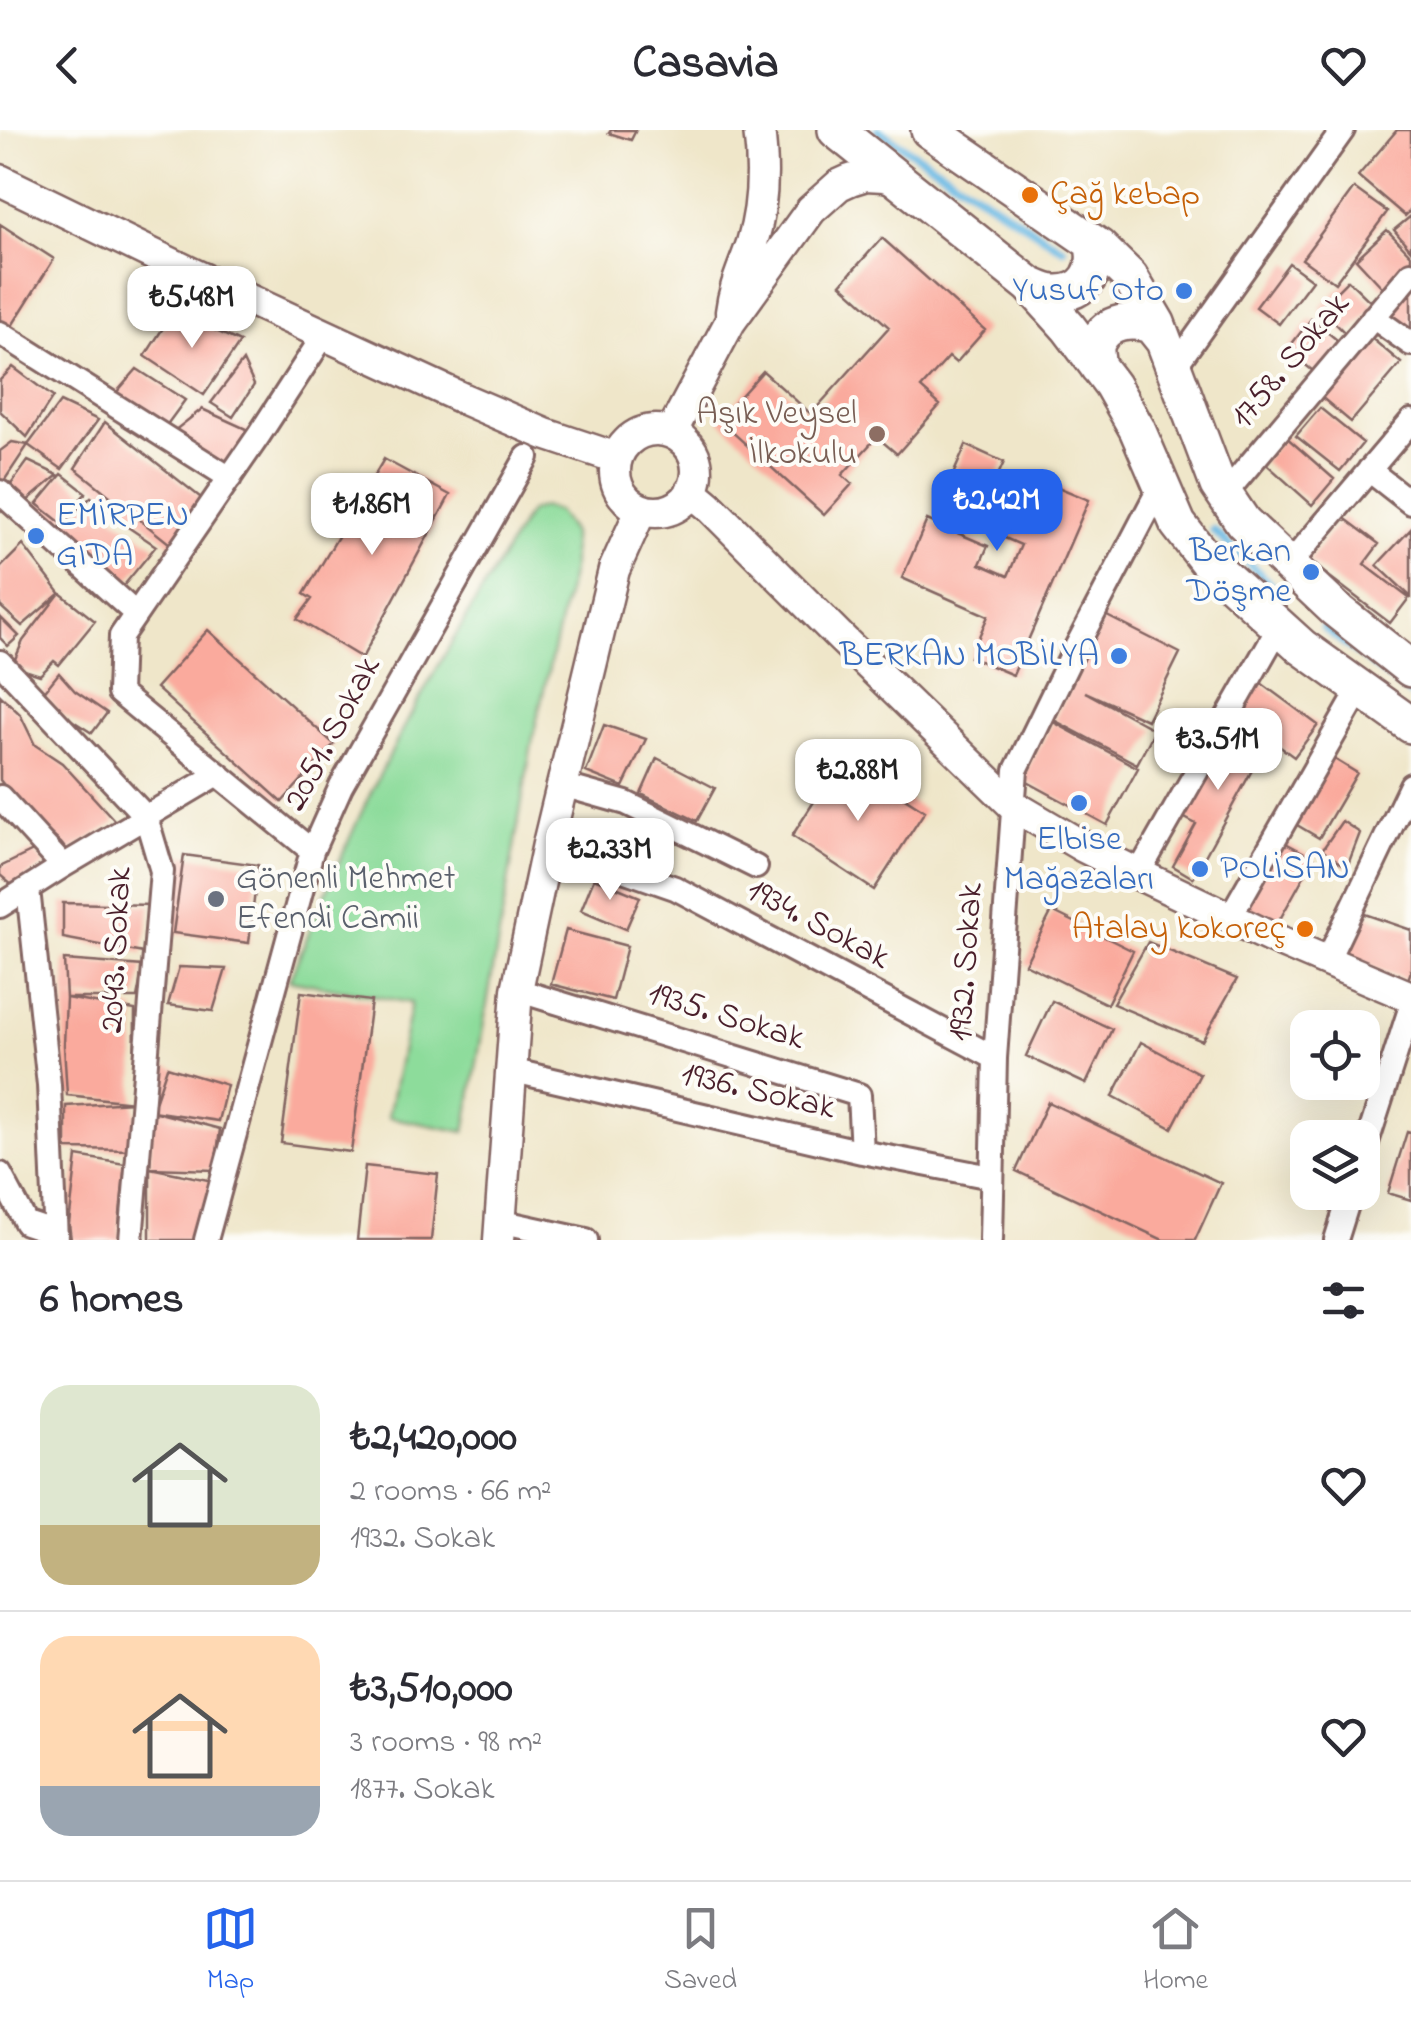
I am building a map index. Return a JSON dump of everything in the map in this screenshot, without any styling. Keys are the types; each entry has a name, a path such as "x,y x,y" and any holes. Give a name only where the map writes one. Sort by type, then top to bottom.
{"main road":[{"path":"836,130 1030,285 1068,328 1112,385 1178,524 1206,560 1302,647 1411,725"},
{"path":"929,130 1092,242 1130,277 1158,324 1218,485 1243,522 1334,609 1410,666"},
{"path":"1030,285 1049,293 1078,288 1094,267 1092,242"},
{"path":"1098,367 1098,341 1124,321 1151,325 1169,354"}],"street":[{"path":"730,322 734,290 753,240 762,193 759,130"},
{"path":"1169,354 1343,130"},
{"path":"671,433 730,322 811,210 839,185 866,175 900,180"},
{"path":"0,180 324,335 536,445 617,458"},
{"name":"1758. Sokak","path":"1224,495 1411,273"},
{"path":"1373,318 1411,344"},
{"path":"0,333 230,478"},
{"path":"312,850 119,692 121,636 324,335"},
{"path":"1289,565 1411,421"},
{"path":"643,432 671,433 690,446 695,458 697,472 692,491 667,511 641,510 630,504 616,483 617,458 622,447 643,432"},
{"name":"2051. Sokak","path":"206,1240 312,850 340,786 536,445"},
{"path":"1369,470 1411,503"},
{"name":"1932. Sokak","path":"991,1240 995,1058 1016,770 1161,485"},
{"path":"692,491 1014,806 1138,874 1270,937 1411,997"},
{"path":"0,492 136,614"},
{"path":"586,1240 499,1230 510,1070 517,990 548,844 614,570 641,510"},
{"path":"1138,874 1279,627"},
{"name":"2043. Sokak","path":"0,662 146,817 162,871 131,1240"},
{"path":"1230,917 1360,689"},
{"path":"0,906 218,774"},
{"path":"562,785 626,803 756,867"},
{"path":"1327,960 1411,785"},
{"path":"0,797 63,866"},
{"name":"1934. Sokak","path":"548,844 675,888 995,1058"},
{"path":"0,1174 26,1223 56,1237 49,1085 28,890"},
{"name":"1935. Sokak","path":"517,990 859,1095 862,1152"},
{"path":"1374,1120 1411,1006"},
{"name":"1936. Sokak","path":"510,1070 991,1178"},
{"path":"1336,1240 1346,1210"}],"green space":[{"path":"542,507 557,511 572,533 572,570 534,732 465,1132 388,1117 411,1003 289,980 354,828 396,744 529,512"}],"building":[{"path":"636,130 631,140 609,133"},
{"path":"1397,130 1411,130 1411,210 1405,216 1358,176"},
{"path":"1354,188 1387,212 1335,283 1302,259"},
{"path":"1411,216 1411,250 1394,230"},
{"path":"0,224 54,259 10,329 0,323"},
{"path":"1387,230 1411,255 1411,261 1383,288 1356,259"},
{"path":"882,238 985,330 956,363 949,357 921,388 940,405 897,454 877,437 842,475 852,484 824,515 719,420 763,371 811,414 889,327 841,284"},
{"path":"1289,263 1312,280 1279,324 1256,307"},
{"path":"1348,280 1375,306 1347,335 1320,308"},
{"path":"1411,284 1411,338 1385,317"},
{"path":"174,311 240,342 204,395 145,356"},
{"path":"1311,319 1342,344 1318,375 1287,350"},
{"path":"1370,337 1401,363 1351,422 1320,396"},
{"path":"243,361 254,385 233,417 211,403"},
{"path":"13,367 53,397 27,437 0,411 0,380"},
{"path":"137,369 185,400 160,434 109,401"},
{"path":"60,402 98,420 62,469 28,445"},
{"path":"1320,408 1363,443 1340,471 1296,436"},
{"path":"202,409 259,435 223,473 174,431"},
{"path":"105,422 205,501 175,548 75,468"},
{"path":"1285,436 1334,479 1312,505 1263,461"},
{"path":"12,442 28,445 2,484 0,451"},
{"path":"966,445 1004,462 998,475 1052,499 1058,487 1089,500 1013,675 970,657 988,616 902,578 927,520 988,546 980,564 1008,576 1021,545 938,509"},
{"path":"384,459 450,495 362,658 297,619 312,599 304,594"},
{"path":"28,461 58,475 26,502 7,490"},
{"path":"62,474 86,493 60,522 37,504"},
{"path":"91,497 156,546 116,595 85,565 91,558 53,534"},
{"path":"1343,517 1379,544 1364,564 1409,598 1390,623 1309,561"},
{"path":"1411,529 1411,597 1377,565"},
{"path":"23,545 60,593 22,626 0,606 0,568"},
{"path":"60,593 95,621 59,665 54,661 40,675 12,666 23,641"},
{"path":"1105,615 1180,653 1147,720 1085,692 1155,730 1137,764 1054,720"},
{"path":"0,617 19,636 8,646 0,638"},
{"path":"208,630 334,744 282,802 156,688"},
{"path":"59,673 75,691 107,713 92,733 59,712 43,693"},
{"path":"1257,680 1318,725 1294,757 1233,712"},
{"path":"0,695 20,714 35,745 62,763 116,822 68,852 22,808 0,780"},
{"path":"1053,722 1138,768 1107,825 1022,779"},
{"path":"1232,722 1268,741 1193,878 1173,866 1196,824 1181,816"},
{"path":"604,725 646,739 623,787 586,772"},
{"path":"1326,754 1357,773 1319,838 1287,819"},
{"path":"657,758 715,788 697,821 641,794"},
{"path":"842,758 925,811 874,890 792,836"},
{"path":"1342,821 1360,833 1347,867 1322,850"},
{"path":"1280,840 1314,858 1270,937 1242,910"},
{"path":"33,851 45,865 13,886 0,875 0,867"},
{"name":"Gönenli Mehmet Efendi Camii","path":"184,855 258,865 249,943 173,933"},
{"path":"594,878 640,897 626,929 581,910"},
{"path":"63,903 151,905 143,953 63,938"},
{"path":"1353,910 1411,930 1408,980 1337,955"},
{"path":"1052,911 1133,951 1107,1004 1025,964"},
{"path":"566,930 627,946 613,1000 551,984"},
{"path":"1148,942 1237,979 1202,1041 1113,1004"},
{"path":"64,960 143,966 137,998 66,998"},
{"path":"179,967 226,969 213,1011 168,1005"},
{"path":"301,992 371,1001 351,1152 281,1143"},
{"path":"66,998 135,1010 134,1102 67,1095"},
{"path":"1052,1001 1112,1029 1086,1084 1026,1056"},
{"path":"1141,1042 1200,1074 1172,1128 1113,1096"},
{"path":"167,1067 227,1085 218,1121 152,1111"},
{"path":"134,1102 139,1150 66,1149 66,1106"},
{"path":"1048,1102 1221,1183 1195,1240 1163,1240 1016,1171"},
{"path":"152,1111 220,1129 215,1170 150,1168"},
{"path":"1407,1132 1411,1133 1411,1200 1388,1193"},
{"path":"77,1156 125,1164 121,1240 71,1240 69,1224"},
{"path":"365,1166 438,1174 431,1240 357,1240"},
{"path":"150,1168 213,1181 197,1240 150,1240"}],"waterway":[{"path":"878,130 1063,249"},
{"path":"1213,530 1277,590"},
{"path":"1324,628 1411,694"}],"place":[{"name":"Çağ kebap","path":"1030,195"},
{"name":"Yusuf Oto","path":"1184,291"},
{"name":"Aşık Veysel İlkokulu","path":"877,434"},
{"name":"EMİRPEN GIDA","path":"36,536"},
{"name":"Berkan Döşme","path":"1311,572"},
{"name":"BERKAN MOBİLYA","path":"1119,656"},
{"name":"Elbise Mağazaları","path":"1079,803"},
{"name":"POLİSAN","path":"1200,869"},
{"name":"Gönenli Mehmet Efendi Camii","path":"216,899"},
{"name":"Atalay kokoreç","path":"1305,929"}]}
